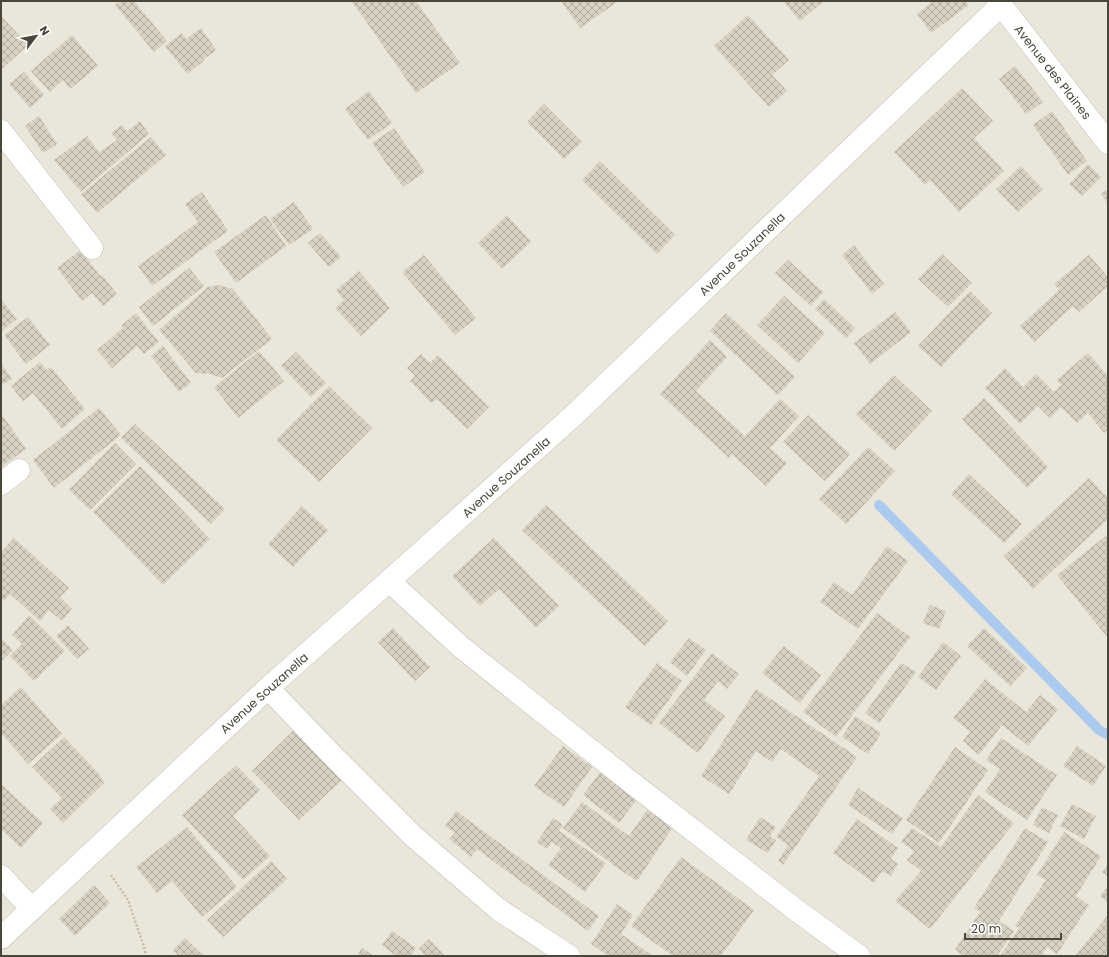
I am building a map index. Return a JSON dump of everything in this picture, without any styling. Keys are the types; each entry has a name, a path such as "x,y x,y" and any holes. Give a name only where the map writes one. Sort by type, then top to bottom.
{"street":[{"name":"Avenue des Plaines","path":"1000,3 1108,143"},
{"name":"Avenue Souzanella","path":"1,938 268,688 574,415 1000,3"},
{"path":"1,131 92,248"},
{"path":"1,484 19,470"},
{"path":"389,581 467,652 632,783 796,910 859,956"},
{"path":"268,688 413,836 498,909 569,956"},
{"path":"1,876 32,909"}],"path":[{"path":"94,850 128,900 146,956"}],"shaded area":[{"path":"1,1 1108,1 1108,956 1,956"}],"building":[{"path":"120,1 134,1 167,41 154,52 115,5"},
{"path":"351,1 416,1 460,63 416,93"},
{"path":"561,1 619,1 580,28"},
{"path":"783,1 824,1 800,21"},
{"path":"931,1 965,1 969,5 931,33 917,14 932,2"},
{"path":"748,15 789,60 772,75 787,91 769,107 714,46"},
{"path":"1,16 28,45 1,70"},
{"path":"201,28 216,50 187,74 165,46 182,33 186,39"},
{"path":"72,35 98,66 70,89 63,80 50,92 31,71"},
{"path":"1015,66 1043,102 1026,114 999,79"},
{"path":"24,72 44,95 30,108 9,84"},
{"path":"962,88 993,121 974,138 1004,171 959,212 930,180 925,185 894,152"},
{"path":"369,91 392,123 368,140 345,109"},
{"path":"544,104 582,142 564,159 527,122"},
{"path":"1052,111 1087,161 1068,175 1033,125"},
{"path":"39,116 57,144 43,153 25,126"},
{"path":"140,121 149,134 81,192 54,160 87,136 99,152 117,140 111,133 122,125 127,131"},
{"path":"394,128 425,172 403,187 372,143"},
{"path":"151,137 166,155 97,213 81,194"},
{"path":"600,161 675,235 657,254 582,180"},
{"path":"1088,164 1101,177 1082,196 1069,184"},
{"path":"1021,166 1043,189 1018,212 996,189"},
{"path":"1108,189 1108,204 1101,194"},
{"path":"202,192 228,231 152,286 138,266 198,222 185,204"},
{"path":"294,202 313,229 289,245 270,219"},
{"path":"266,215 286,246 236,283 214,252"},
{"path":"507,215 531,242 502,269 478,243"},
{"path":"320,233 341,257 329,267 308,243"},
{"path":"854,245 884,284 872,294 842,255"},
{"path":"81,250 100,276 102,275 117,294 103,306 92,293 82,301 57,268"},
{"path":"942,254 972,283 948,307 918,279"},
{"path":"424,255 476,318 455,335 402,272"},
{"path":"1089,255 1108,277 1108,286 1079,312 1073,306 1034,342 1020,326 1059,290 1054,284"},
{"path":"788,260 823,292 811,306 775,273"},
{"path":"189,268 204,286 153,326 139,307"},
{"path":"359,271 390,308 361,336 335,308 344,300 336,290"},
{"path":"218,285 233,289 272,339 222,378 210,374 196,373 159,330 208,287"},
{"path":"970,291 992,313 941,367 918,346"},
{"path":"784,296 825,333 798,363 757,325"},
{"path":"1,299 17,319 1,332"},
{"path":"824,299 855,328 846,338 815,309"},
{"path":"895,312 911,332 870,364 854,343"},
{"path":"136,313 159,342 144,354 137,346 112,368 97,350 123,328 121,326"},
{"path":"726,313 795,377 778,395 710,331"},
{"path":"28,317 50,345 26,364 4,335"},
{"path":"710,340 727,357 696,391 745,436 780,399 799,416 770,448 787,463 766,486 732,454 729,458 660,394"},
{"path":"163,346 191,383 179,392 151,356"},
{"path":"259,351 284,381 238,418 214,387"},
{"path":"296,352 326,383 311,397 281,366"},
{"path":"1088,353 1108,376 1108,429 1104,433 1088,413 1077,423 1061,407 1050,418 1038,406 1020,424 985,388 1005,368 1023,387 1036,374 1054,392 1061,385 1057,380"},
{"path":"421,354 430,363 438,355 489,407 467,429 437,399 431,403 410,381 415,376 407,368"},
{"path":"40,362 47,370 51,367 85,409 62,429 33,393 23,401 11,386"},
{"path":"1,363 12,379 1,386"},
{"path":"894,375 932,411 894,451 856,414"},
{"path":"329,386 372,428 319,482 276,440"},
{"path":"984,398 1048,467 1027,488 962,419"},
{"path":"99,408 121,435 54,488 33,460"},
{"path":"1,413 26,449 1,467"},
{"path":"808,415 850,454 825,481 783,442"},
{"path":"135,424 225,509 211,524 121,438"},
{"path":"115,443 136,464 90,510 69,490"},
{"path":"868,447 895,471 846,524 819,499"},
{"path":"140,466 210,539 163,585 93,512"},
{"path":"969,474 1022,524 1004,543 951,494"},
{"path":"1089,478 1108,498 1108,519 1033,589 1004,556"},
{"path":"546,505 668,621 645,646 522,530"},
{"path":"302,506 328,530 293,567 268,544"},
{"path":"1108,534 1108,638 1057,575"},
{"path":"14,538 69,588 60,597 72,609 62,621 49,610 40,621 10,594 4,601 1,598 1,552"},
{"path":"494,538 559,606 536,628 499,589 480,606 452,576"},
{"path":"887,546 908,561 858,629 820,602 834,582 852,595"},
{"path":"930,605 946,611 939,629 923,623"},
{"path":"877,613 910,637 836,737 803,712"},
{"path":"29,615 65,651 34,681 10,656 22,644 12,635"},
{"path":"68,625 89,649 77,659 56,636"},
{"path":"393,628 430,667 415,681 378,642"},
{"path":"984,628 1027,668 1010,686 967,646"},
{"path":"1,638 13,650 1,662"},
{"path":"689,638 706,650 687,676 670,662"},
{"path":"943,642 961,656 936,690 918,677"},
{"path":"784,646 821,675 800,703 762,673"},
{"path":"712,653 739,674 727,689 718,681 704,700 725,716 698,753 659,723"},
{"path":"657,663 682,681 651,725 625,707"},
{"path":"901,663 916,672 879,723 865,713"},
{"path":"985,679 1026,712 1040,695 1058,709 1028,746 1002,725 979,755 963,741 970,732 953,718"},
{"path":"21,687 62,734 28,764 1,733 1,705"},
{"path":"756,689 857,757 783,865 778,861 788,845 776,837 819,776 781,749 772,762 756,751 729,794 701,776"},
{"path":"855,716 881,733 868,754 842,737"},
{"path":"297,727 345,777 299,820 252,771"},
{"path":"64,737 105,782 63,823 50,809 62,798 32,767"},
{"path":"1001,738 1057,775 1027,820 985,792 1000,769 986,760"},
{"path":"563,746 592,767 564,807 534,786"},
{"path":"1077,746 1106,766 1093,786 1063,766"},
{"path":"955,747 988,770 939,843 906,820"},
{"path":"236,765 260,790 233,816 270,856 243,880 182,815"},
{"path":"602,770 638,798 619,823 583,795"},
{"path":"1,784 43,823 21,848 1,829"},
{"path":"858,788 903,818 892,834 848,805"},
{"path":"978,795 1014,823 930,929 895,901 921,871 907,860 914,851 901,842 912,828 941,847"},
{"path":"582,802 629,836 647,810 673,827 637,881 611,864 563,828"},
{"path":"1072,804 1096,816 1084,839 1060,826"},
{"path":"1042,807 1058,815 1049,833 1033,825"},
{"path":"456,811 599,916 588,931 477,849 471,857 449,839 455,833 445,826"},
{"path":"760,817 776,827 770,836 776,840 768,853 746,840"},
{"path":"553,818 563,825 559,831 606,863 585,892 548,865 561,848 552,842 547,849 537,842"},
{"path":"857,819 898,848 891,859 898,864 891,876 882,871 874,883 833,853"},
{"path":"187,827 237,887 202,917 172,881 157,893 136,867"},
{"path":"1025,828 1048,842 999,921 1014,931 997,956 964,956 955,950 980,912 974,908"},
{"path":"1064,832 1101,856 1076,896 1089,905 1057,954 1047,947 1042,956 1000,956 1019,928 1015,926 1046,880 1037,875"},
{"path":"681,857 754,910 721,956 673,956 631,926"},
{"path":"271,861 287,879 223,937 207,920"},
{"path":"1108,864 1108,877 1102,872"},
{"path":"94,885 110,903 75,936 59,919"},
{"path":"1108,886 1108,903 1100,896"},
{"path":"617,904 633,915 621,934 653,956 608,956 591,944"},
{"path":"1108,915 1108,956 1075,956"},
{"path":"392,931 416,948 411,956 396,956 382,945"},
{"path":"185,938 204,956 179,956 173,950"},
{"path":"429,939 445,956 426,956 419,949"},
{"path":"362,948 374,956 357,956"}],"waterway":[{"path":"879,505 1099,730 1108,735"}]}
